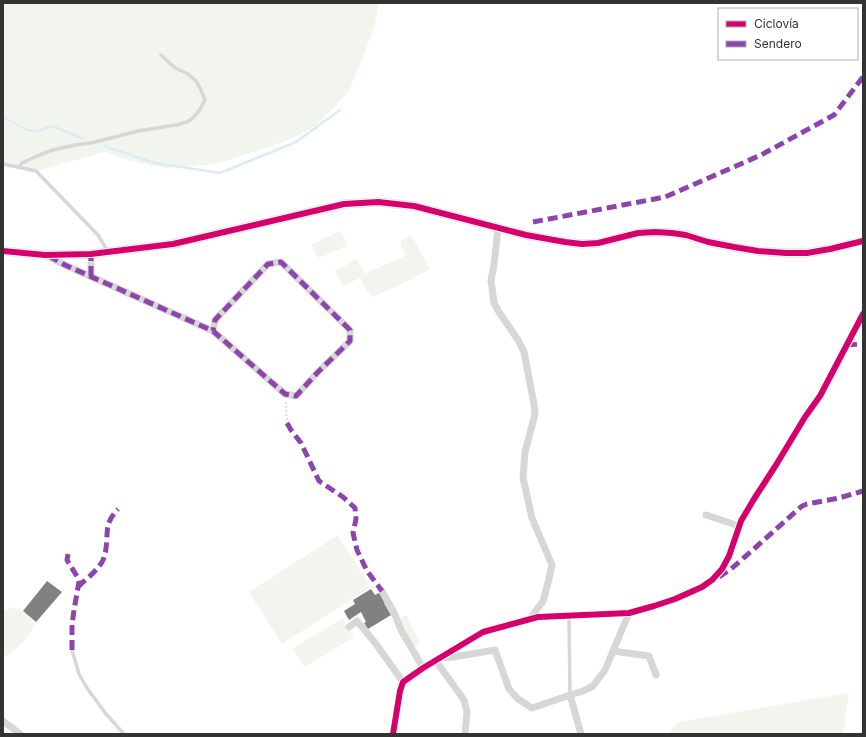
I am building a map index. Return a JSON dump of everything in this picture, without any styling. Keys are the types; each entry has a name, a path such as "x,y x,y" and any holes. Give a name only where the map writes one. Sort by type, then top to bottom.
{"street":[{"path":"3,250 45,255 92,254 173,244 344,204 378,202 414,206 526,235 582,244 598,243 638,233 655,232 686,235 708,242 758,251 786,253 819,251 863,241"},
{"path":"498,228 491,280 494,303 524,352 535,414 525,452 523,478 532,518 552,565 543,601 529,620"},
{"path":"91,276 92,254"},
{"path":"45,255 213,331 285,394 296,396 350,341 350,330 281,262 268,264 215,320 213,331"},
{"path":"393,734 400,691 403,682 423,668 483,632 538,617 629,613 675,599 702,587 712,580 722,569 729,556 741,521 820,396 863,314"},
{"path":"706,515 739,526"},
{"path":"382,591 401,630 423,668"},
{"path":"438,659 495,650 509,689 518,699 532,708 583,691 593,686 605,670 629,613"},
{"path":"349,627 357,621 376,644 403,682"},
{"path":"613,652 649,656 656,675"},
{"path":"438,659 464,700 467,712 465,734"},
{"path":"570,695 581,734"},
{"path":"3,721 20,734"}],"lane":[{"path":"19,168 22,163 53,150 91,143 138,131 176,125 187,122 193,118 199,112 205,100 196,80 188,74 175,68 161,55"},
{"path":"3,164 36,171 98,235 108,252"},
{"path":"569,616 570,695"},
{"path":"72,650 79,674 87,688 106,714 124,734"}],"path":[{"path":"285,394 287,423"}],"shaded area":[{"path":"3,3 379,3 374,28 349,91 316,126 284,142 216,164 166,168 130,161 105,152 36,171 3,165"},
{"path":"340,231 347,246 319,258 314,251 312,244"},
{"path":"411,235 430,269 396,287 372,297 360,278 343,286 335,271 357,259 364,274 405,256 400,241"},
{"path":"338,535 371,587 282,644 249,592"},
{"path":"11,607 21,610 35,624 22,643 5,657 3,655 3,611"},
{"path":"406,615 420,642 412,648 397,620"},
{"path":"343,618 354,637 304,667 293,648"},
{"path":"849,693 843,734 669,734 678,722"}],"building":[{"path":"47,581 62,592 36,622 23,611"},
{"path":"371,589 375,595 381,592 386,602 384,603 391,615 368,629 364,623 366,622 361,612 349,620 344,611 355,604 353,600"}],"waterway":[{"path":"104,146 155,163 220,173 296,142 340,110"},
{"path":"3,117 27,130 38,131 52,126 84,139"}],"marked path":[{"path":"533,222 665,197 761,155 834,115 863,77"},
{"path":"91,254 91,276"},
{"path":"49,256 65,265 213,331 285,394 296,396 350,341 350,330 281,262 268,264 215,320 213,331"},
{"path":"847,345 863,344"},
{"path":"287,423 301,443 319,481 343,497 355,508 356,519 353,533 357,550 367,571 382,591"},
{"path":"719,577 731,569 802,506 863,491"},
{"path":"78,587 100,566 106,549 108,525 112,516 118,509"},
{"path":"68,554 67,560 79,582 72,625 72,650"}],"cycle path":[{"path":"3,251 45,255 91,254 173,244 344,204 378,202 414,206 526,235 582,244 598,243 638,233 655,232 686,235 708,242 758,251 807,253 863,241"},
{"path":"393,734 400,691 403,682 423,668 483,632 538,617 629,613 675,599 702,587 712,580 722,569 729,556 741,521 805,417 820,396 863,314"}]}
